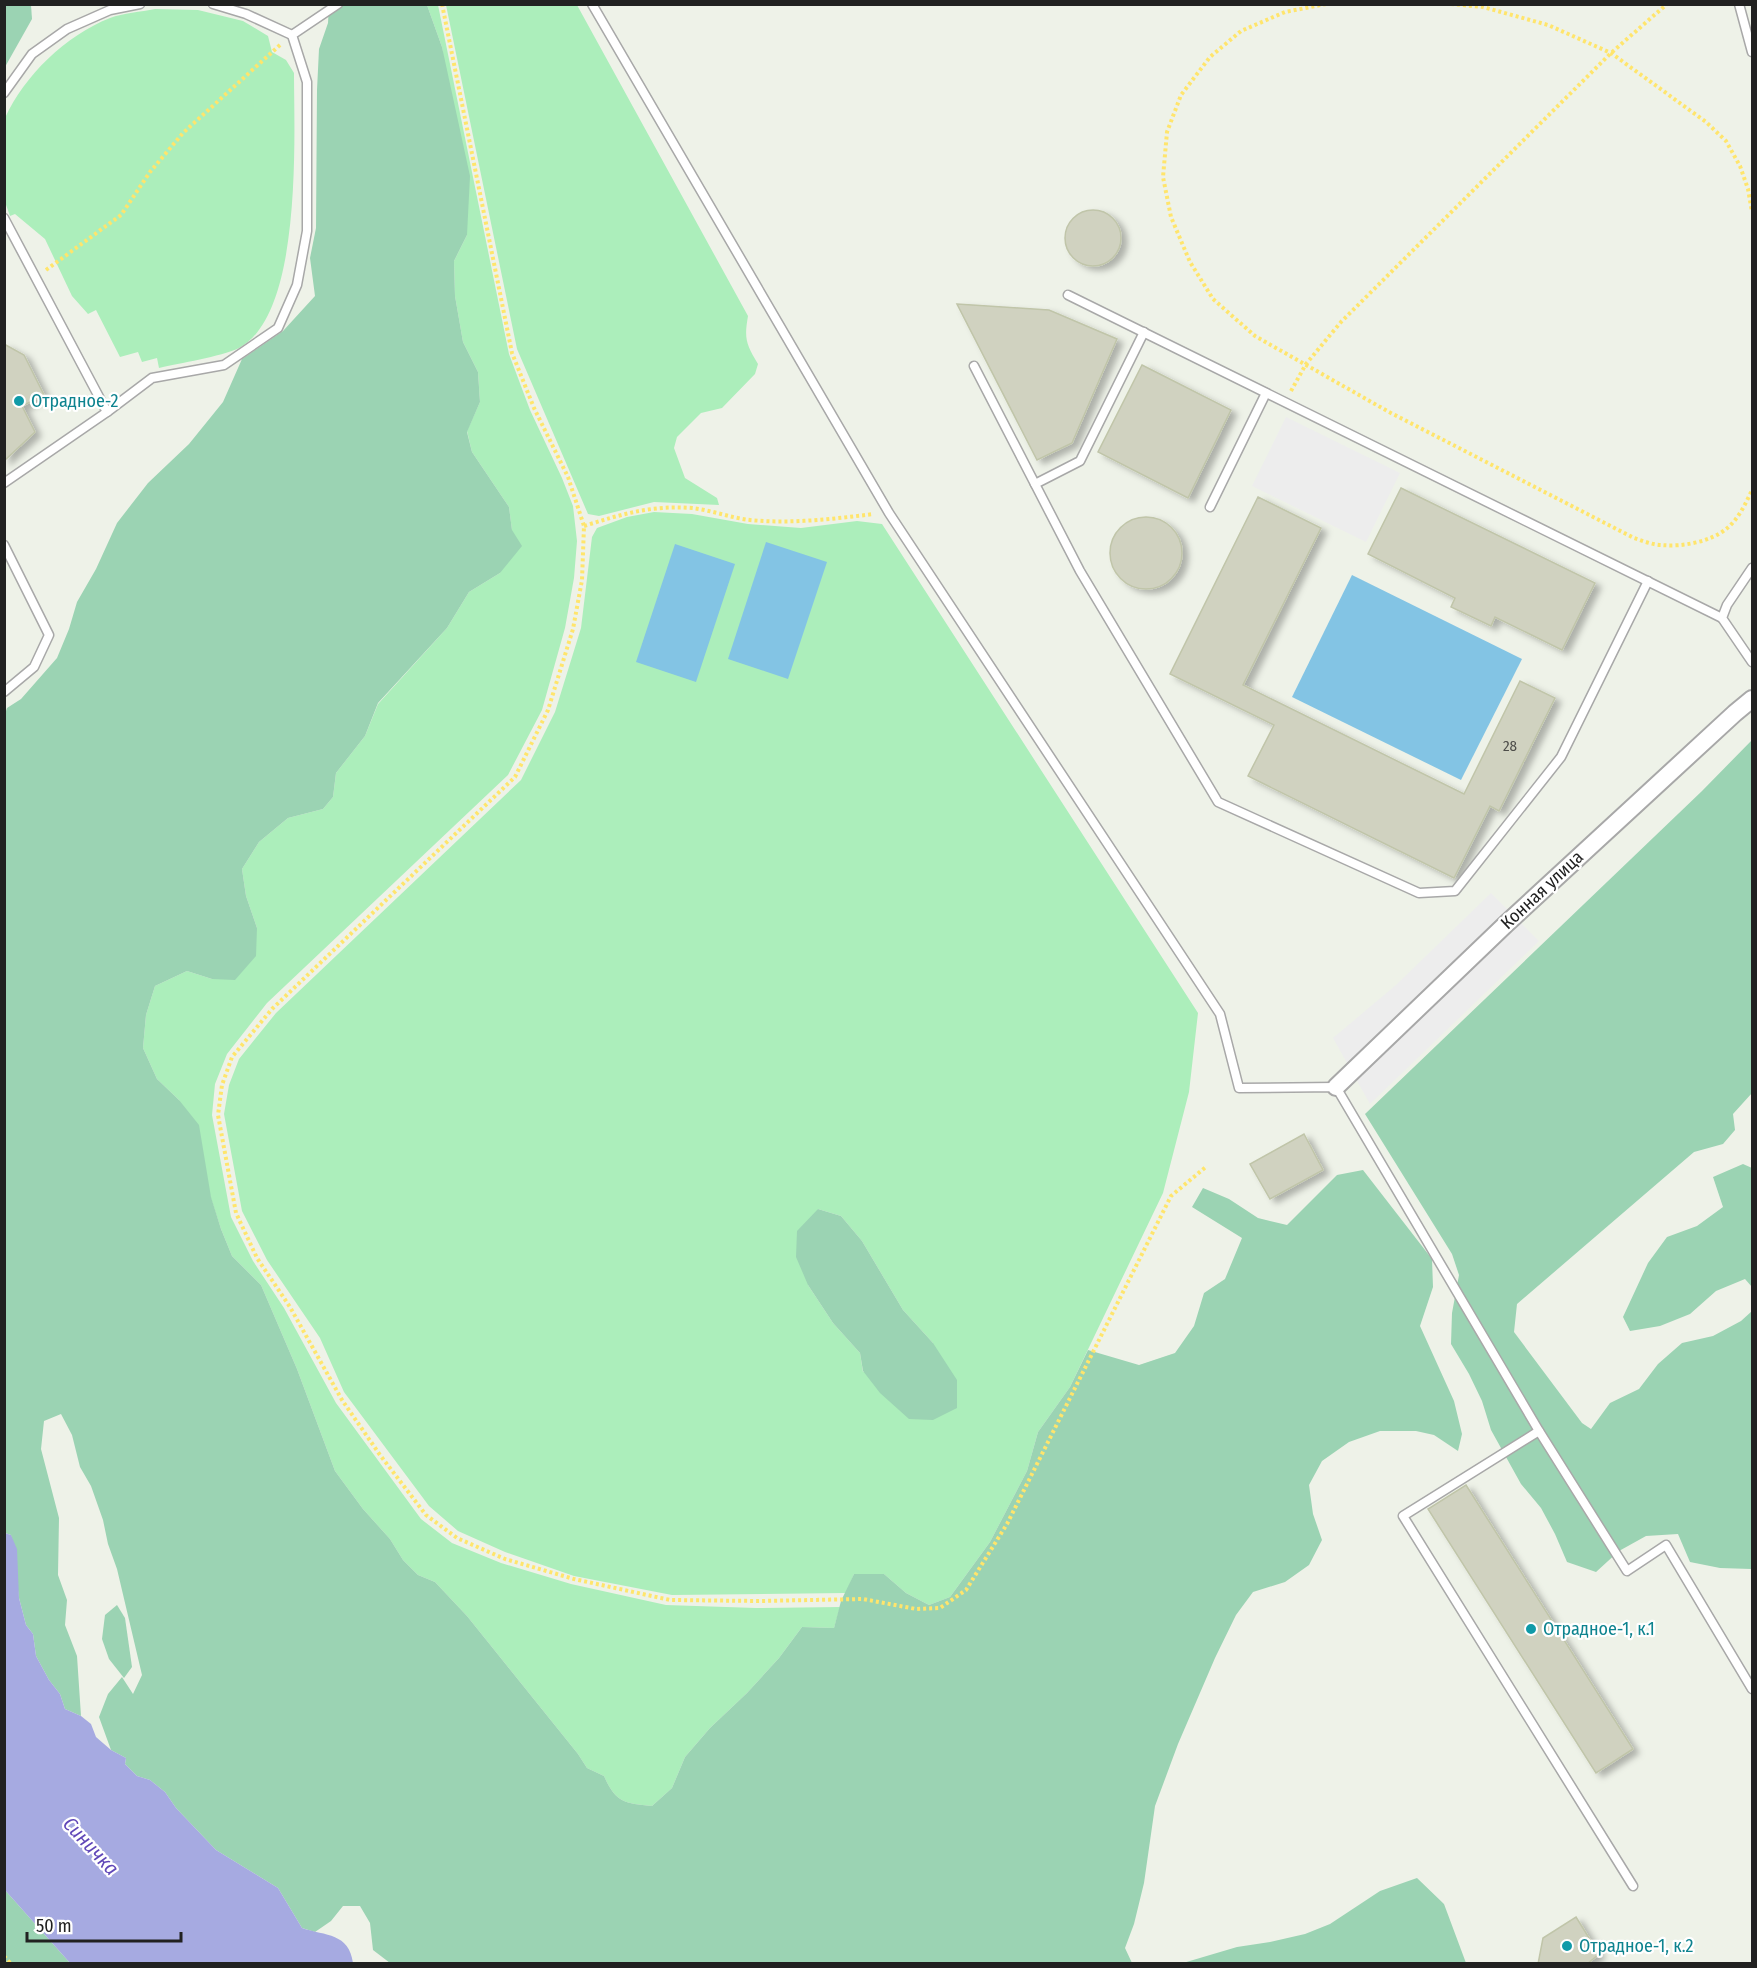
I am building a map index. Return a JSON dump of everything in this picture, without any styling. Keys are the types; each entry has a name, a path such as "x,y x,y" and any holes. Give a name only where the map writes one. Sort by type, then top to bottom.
{"street":[{"name":"Конная улица","path":"1336,1087 1506,924 1752,699"}],"lane":[{"path":"4,93 32,54 66,29 110,10 140,4"},
{"path":"4,483 152,378 224,365 278,328 297,285 307,231 307,82 292,35 246,14 213,4"},
{"path":"292,35 338,4"},
{"path":"592,4 889,513 1220,1014 1239,1088 1336,1087 1539,1431 1627,1571 1666,1545 1752,1689"},
{"path":"1739,4 1752,52"},
{"path":"4,218 107,412"},
{"path":"1068,295 1722,618 1752,662"},
{"path":"1035,484 1080,461 1144,332"},
{"path":"974,366 1080,571 1218,802 1419,893 1455,891 1562,757 1648,581"},
{"path":"1210,507 1266,393"},
{"path":"4,545 49,635 34,667 4,692"},
{"path":"1722,618 1727,606 1752,568"},
{"path":"1539,1431 1403,1516 1633,1886"}],"path":[{"path":"442,4 513,353 534,408 568,477 584,526 582,580 573,629 548,710 515,777 272,1009 232,1057 222,1085 218,1115 236,1213 257,1258 290,1307 342,1400 426,1515 457,1538 505,1559 574,1579 670,1599 759,1601 864,1599 916,1610 940,1608 966,1590 1007,1524 1171,1196 1207,1166"},
{"path":"1326,4 1284,12 1241,31 1210,57 1181,95 1167,132 1163,177 1171,217 1190,262 1213,299 1255,336 1389,412 1634,538 1659,545 1681,545 1708,538 1726,529 1743,508 1752,490"},
{"path":"1451,4 1483,7 1548,25 1611,53 1706,122 1726,141 1740,166 1748,189 1752,212"},
{"path":"1285,402 1306,364 1341,322 1611,53 1667,4"},
{"path":"36,277 121,215 150,172 183,133 292,35"},
{"path":"584,526 624,513 654,507 693,508 749,520 801,522 889,513"},
{"path":"4,1956 11,1964"}],"green space":[{"path":"4,5 31,5 32,19 5,67"},
{"path":"329,5 427,5 442,47 470,176 467,235 454,261 455,296 463,342 478,372 480,402 467,432 472,452 509,507 512,530 522,546 500,573 469,592 447,628 378,703 365,736 336,773 333,797 323,809 288,818 259,842 242,869 246,896 257,928 256,956 235,980 212,979 187,971 155,986 146,1015 143,1048 157,1079 179,1100 199,1125 211,1197 221,1229 232,1256 261,1285 297,1369 335,1471 363,1509 390,1539 403,1560 418,1575 435,1582 467,1616 587,1768 604,1776 613,1792 622,1800 652,1806 672,1788 685,1757 710,1728 779,1658 802,1627 834,1628 841,1601 854,1574 884,1574 906,1593 929,1605 950,1597 990,1542 1027,1471 1038,1432 1070,1387 1088,1350 1139,1365 1175,1353 1194,1326 1204,1293 1225,1279 1242,1238 1192,1207 1203,1188 1229,1199 1258,1218 1287,1225 1337,1175 1363,1170 1432,1259 1433,1287 1420,1326 1454,1401 1462,1434 1458,1451 1434,1435 1416,1431 1380,1431 1349,1442 1322,1461 1309,1485 1313,1514 1322,1540 1309,1565 1285,1582 1253,1592 1236,1615 1178,1744 1155,1806 1144,1883 1134,1924 1125,1948 1132,1963 390,1963 373,1950 370,1923 360,1906 343,1906 331,1921 315,1932 302,1928 278,1888 216,1850 176,1808 165,1792 150,1780 137,1776 125,1764 126,1758 111,1750 99,1717 108,1694 122,1677 133,1694 142,1675 103,1520 91,1486 80,1467 72,1435 61,1414 44,1421 41,1449 59,1518 58,1575 67,1600 65,1625 77,1656 81,1716 65,1709 60,1694 49,1680 36,1656 33,1634 26,1625 19,1598 11,1535 5,1533 5,714 7,708 21,699 57,658 77,602 96,569 117,523 148,483 189,444 223,402 242,359 283,331 315,296 310,258 316,228 317,90 319,49 328,23"},
{"path":"427,5 438,5 509,354 530,410 573,506 577,541 574,578 565,628 542,710 508,775 267,1003 227,1054 215,1084 212,1115 231,1217 253,1261 284,1308 336,1403 421,1519 452,1543 501,1563 571,1584 666,1605 756,1608 840,1607 834,1628 802,1627 779,1658 710,1728 685,1757 672,1788 652,1806 622,1800 613,1792 604,1776 587,1768 467,1616 435,1582 418,1575 403,1560 390,1539 363,1509 335,1471 297,1369 261,1285 232,1256 179,1100 157,1079 143,1048 146,1015 155,986 187,971 212,979 257,928 246,896 242,869 259,842 288,818 323,809 333,797 336,773 365,736 378,704 447,628 469,592 500,573 512,530 509,507 472,452 467,431 480,402 478,372 463,342 455,296 454,261 467,235 442,47"},
{"path":"446,5 577,5 748,316 747,341 758,364 755,374 722,408 701,413 677,437 674,448 685,478 717,498 719,505 654,502 599,516 588,514 517,349"},
{"path":"155,9 198,10 243,21 268,36 272,52 286,60 294,73 293,179 290,221 285,263 275,300 260,329 239,348 211,357 159,368 157,358 142,362 138,352 120,357 96,310 88,314 72,296 45,239 15,214 10,216 5,202 5,118 13,102 35,72 62,46 93,26 115,16"},
{"path":"654,512 692,514 748,524 801,528 857,521 882,524 1198,1013 1189,1092 1163,1193 1070,1387 1038,1432 1027,1471 990,1542 950,1597 929,1605 906,1593 884,1574 854,1574 846,1593 672,1595 574,1576 505,1552 458,1531 429,1506 344,1392 320,1338 267,1260 242,1211 224,1114 229,1085 239,1059 276,1013 521,780 555,712 581,628 592,537 597,528 627,517","holes":["818,1209 841,1216 862,1241 903,1310 933,1343 863,1372 860,1353 833,1323 808,1285"]},
{"path":"1752,740 1752,1093 1733,1114 1735,1130 1723,1144 1694,1152 1517,1304 1514,1332 1582,1423 1591,1429 1610,1403 1639,1389 1658,1364 1682,1343 1713,1336 1741,1321 1752,1311 1752,1572 1751,1569 1720,1568 1690,1562 1678,1534 1646,1536 1619,1551 1596,1572 1567,1562 1541,1508 1521,1484 1491,1430 1482,1401 1451,1344 1452,1313 1459,1275 1452,1254 1365,1114 1702,791"},
{"path":"1743,1164 1752,1168 1752,1287 1745,1279 1716,1291 1690,1314 1660,1326 1630,1331 1623,1317 1648,1263 1667,1237 1697,1226 1723,1207 1713,1177"},
{"path":"818,1209 841,1216 862,1241 903,1310 933,1343 957,1380 957,1408 933,1420 909,1419 880,1393 863,1371 860,1353 833,1323 808,1285 796,1257 797,1231"},
{"path":"117,1605 125,1618 132,1667 124,1678 109,1659 102,1639 105,1615"},
{"path":"1417,1878 1444,1904 1466,1963 1183,1963 1237,1947 1305,1934 1330,1924 1380,1891"},
{"path":"4,1889 70,1963 5,1963"}],"shaded area":[{"path":"1286,417 1400,473 1366,542 1252,486"},
{"path":"766,542 827,562 788,679 728,659"},
{"path":"675,544 735,564 696,682 636,662"},
{"path":"1352,575 1522,659 1461,780 1292,697"},
{"path":"1491,893 1539,941 1370,1104 1333,1038 1396,985"}],"water":[{"name":"Синичка","path":"5,1533 11,1535 17,1549 19,1598 26,1625 33,1634 36,1656 49,1680 60,1694 65,1709 81,1716 91,1724 96,1737 111,1750 126,1758 125,1764 137,1776 150,1780 165,1792 176,1808 216,1850 278,1888 302,1928 335,1937 347,1946 353,1963 70,1963 4,1889"}],"building":[{"path":"1087,210 1099,210 1109,214 1117,222 1121,238 1117,254 1109,262 1099,266 1087,266 1077,262 1069,254 1065,244 1065,232 1069,222 1077,214"},
{"path":"957,304 1049,310 1117,339 1072,443 1037,460"},
{"name":"Отрадное-2","path":"4,344 24,355 44,395 22,406 35,432 4,461"},
{"path":"1142,365 1231,410 1188,498 1098,452"},
{"path":"1401,488 1595,583 1562,650 1495,617 1491,626 1451,607 1455,598 1368,554"},
{"path":"1258,497 1321,528 1243,685 1464,794 1520,681 1555,698 1499,811 1490,806 1454,878 1248,776 1274,725 1170,674"},
{"path":"1146,517 1166,523 1176,533 1182,553 1176,573 1166,583 1146,589 1126,583 1116,573 1110,553 1116,533 1126,523"},
{"path":"1304,1134 1323,1170 1270,1199 1250,1164"},
{"name":"Отрадное-1, к.1","path":"1466,1485 1633,1749 1596,1773 1428,1509"},
{"name":"Отрадное-1, к.2","path":"1576,1917 1599,1954 1587,1964 1538,1964 1543,1938"}],"place":[{"name":"Отрадное-2","path":"19,401"},
{"name":"Отрадное-1, к.1","path":"1531,1629"},
{"name":"Отрадное-1, к.2","path":"1567,1946"}]}
